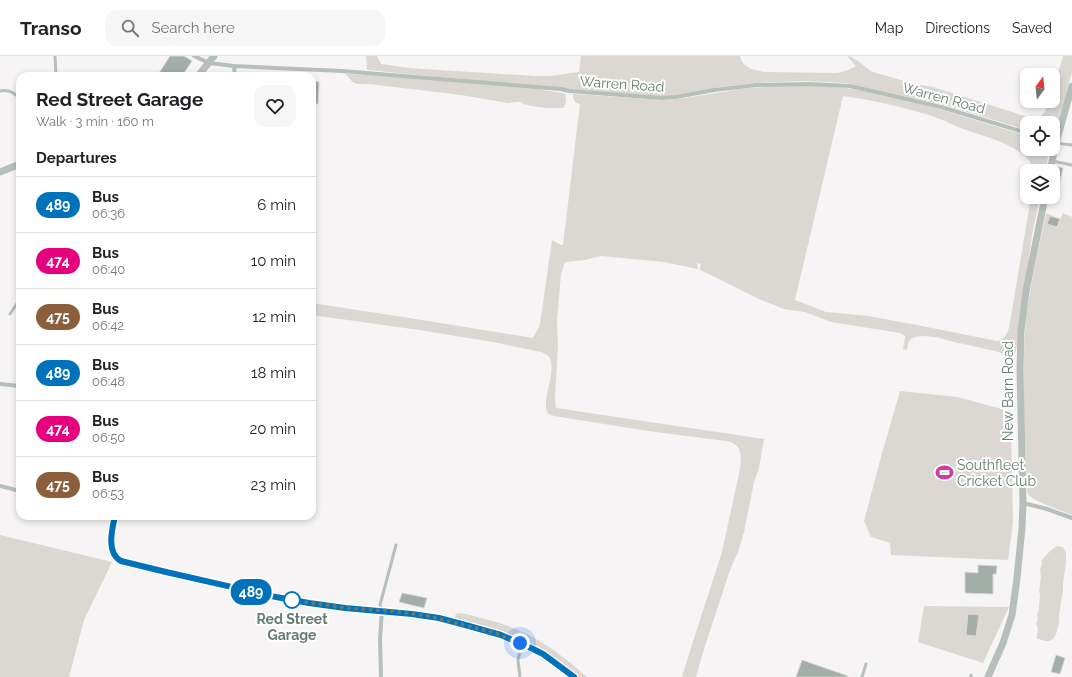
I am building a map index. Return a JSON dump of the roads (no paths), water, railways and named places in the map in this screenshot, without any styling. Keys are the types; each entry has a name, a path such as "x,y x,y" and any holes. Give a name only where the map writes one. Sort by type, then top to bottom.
{"street":[{"name":"Warren Road","path":"194,56 209,63 234,66 342,70 662,98 756,85 837,85 861,88 934,105 1020,131"},
{"path":"201,72 214,56"},
{"path":"234,66 235,72"},
{"path":"1060,127 1072,90"},
{"path":"1051,164 1053,156"},
{"path":"0,172 16,166"},
{"name":"New Barn Road","path":"988,677 1003,643 1013,612 1017,578 1022,528 1021,331 1026,291 1043,204"},
{"path":"0,384 16,386"},
{"path":"0,486 16,490"},
{"path":"1022,503 1047,509 1072,518"},
{"path":"114,520 112,530 112,543 115,556 118,560 188,578 309,603 345,608 382,610 439,618 501,635 522,644 543,654 574,677"},
{"path":"381,677 380,638 382,610"}],"lane":[{"path":"55,56 56,72"},
{"path":"0,91 4,90 16,96"},
{"path":"1060,144 1072,145"},
{"path":"1052,161 1072,165"},
{"path":"10,314 16,305"},
{"path":"382,610 380,605 396,545"},
{"path":"520,677 518,660 522,644"},
{"path":"862,677 866,664"}],"place":[{"name":"Southfleet Cricket Club","path":"944,473"},
{"name":"Red Street Garage","path":"292,600"}]}
